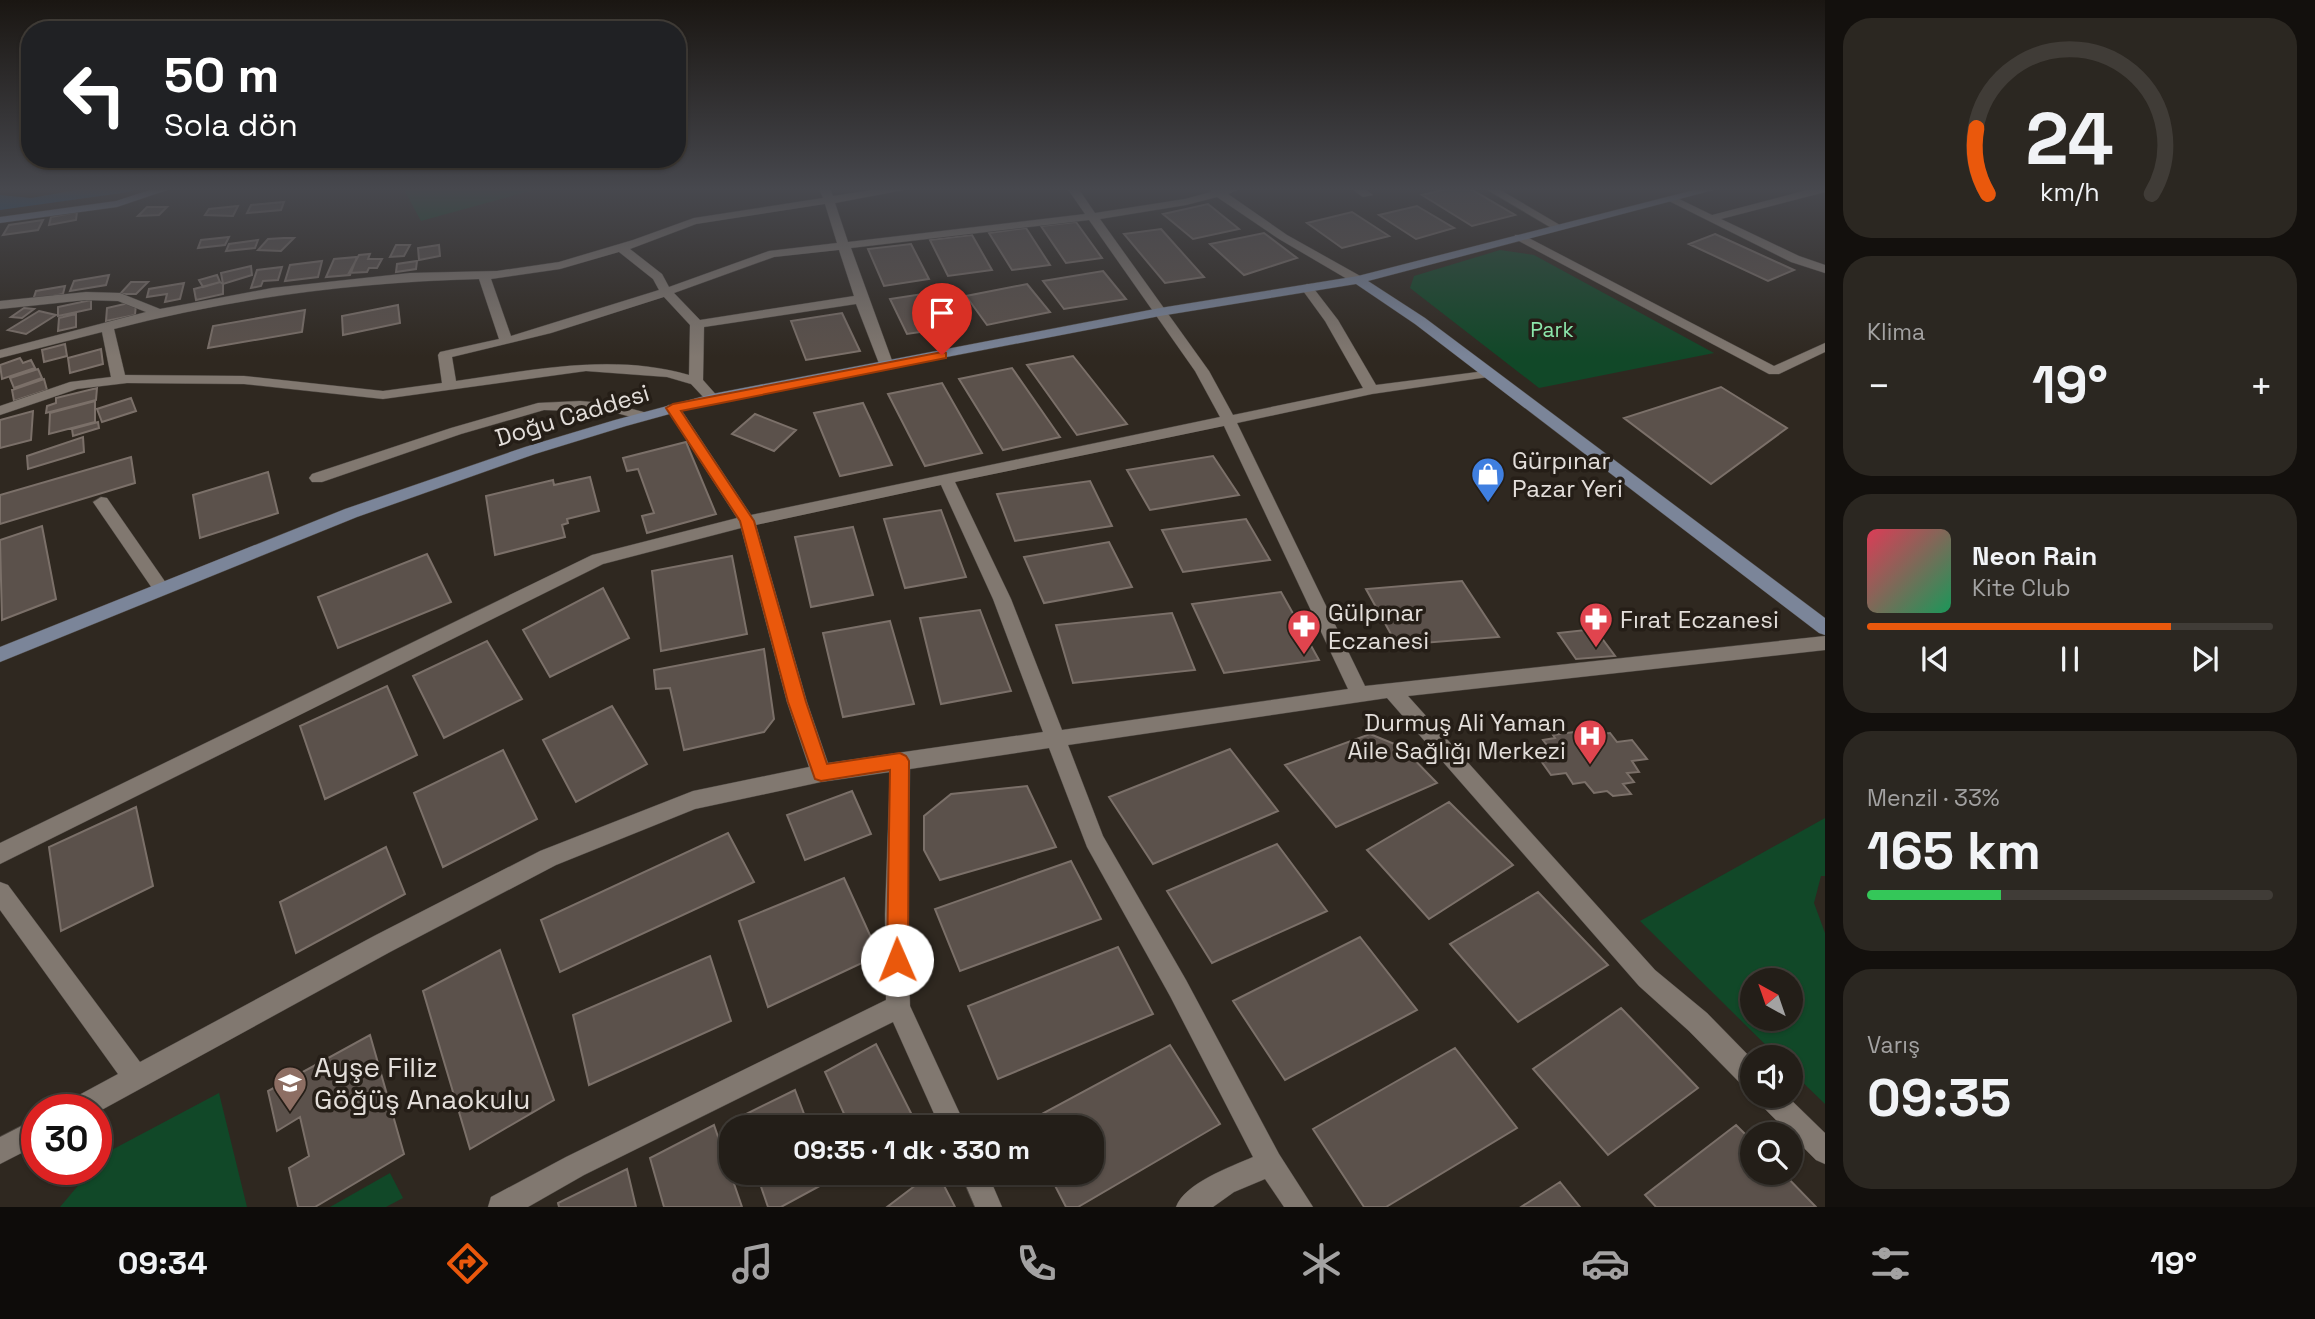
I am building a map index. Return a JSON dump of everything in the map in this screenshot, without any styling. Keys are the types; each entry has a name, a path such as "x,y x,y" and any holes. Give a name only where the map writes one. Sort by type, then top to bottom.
{"street":[{"path":"0,354 159,313 272,292 410,277 484,275 561,265 629,244"},
{"path":"450,387 445,355 573,324 732,266 773,254 866,244"},
{"path":"1112,244 1202,371 1229,421 1360,695"},
{"path":"1296,244 1358,280 1420,321 1825,628"},
{"name":"Doğu Caddesi","path":"0,654 160,587 460,473 642,416 712,398 1160,312 1358,280 1492,244"},
{"path":"1533,244 1774,371 1825,347"},
{"path":"1767,244 1825,269"},
{"path":"622,247 658,277 666,292 697,324 696,381"},
{"path":"844,247 887,366"},
{"path":"484,275 506,341"},
{"path":"1307,288 1331,320 1372,390"},
{"path":"0,305 86,296 120,297 159,313"},
{"path":"697,324 861,299"},
{"path":"107,326 119,380"},
{"path":"0,411 75,385 119,380 244,380 383,395 586,367 668,373 696,381 712,398"},
{"path":"0,854 598,559 747,521 946,479 1372,390 1488,373"},
{"path":"317,478 456,431 542,406 614,408 642,416"},
{"path":"673,408 747,521 797,702 821,773"},
{"path":"946,479 1002,599 1094,840 1178,988 1270,1163 1300,1207"},
{"path":"101,502 160,587"},
{"path":"106,1094 548,858 693,800 821,773 1391,690 1825,643"},
{"path":"1391,690 1647,978 1698,1022 1740,1065"},
{"path":"900,761 896,914 898,1007 948,1115"},
{"path":"0,892 136,1077"},
{"path":"501,1207 575,1166 898,1007"},
{"path":"1782,1108 1825,1151"},
{"path":"0,1151 21,1140"},
{"path":"1189,1207 1225,1183 1270,1163"},
{"path":"979,1185 989,1207"}],"green space":[{"name":"Park","path":"1500,250 1534,255 1714,353 1539,388 1410,288 1414,276"},
{"path":"1825,818 1825,876 1821,876 1814,903 1825,933 1825,1104 1803,1083 1803,1045 1766,1045 1752,1031 1803,1031 1803,968 1740,968 1740,1020 1640,921"},
{"path":"219,1093 247,1207 60,1207 79,1185 112,1185 112,1150"},
{"path":"390,1173 403,1198 386,1207 330,1207"}],"building":[{"path":"199,244 225,244 225,245 198,248"},
{"path":"229,244 256,244 255,248 226,251"},
{"path":"263,244 288,244 281,251 258,250"},
{"path":"911,244 929,279 884,286 868,249"},
{"path":"932,244 977,244 992,270 948,276"},
{"path":"996,244 1037,244 1050,265 1012,270"},
{"path":"1053,244 1092,244 1102,258 1066,263"},
{"path":"1133,244 1175,244 1204,277 1165,283"},
{"path":"1210,244 1279,244 1297,258 1244,275"},
{"path":"1337,244 1356,244 1342,248"},
{"path":"1690,244 1738,244 1794,270 1768,281"},
{"path":"396,245 410,245 404,256 390,257"},
{"path":"439,245 440,256 419,260 418,248"},
{"path":"370,254 368,259 382,259 377,268 369,268 367,272 349,273 359,255"},
{"path":"357,257 350,275 326,277 334,259"},
{"path":"322,261 318,277 285,281 290,265"},
{"path":"417,261 416,269 396,272 397,264"},
{"path":"251,266 252,275 223,284 221,273"},
{"path":"282,267 278,280 263,281 261,286 251,288 257,270"},
{"path":"1103,271 1126,299 1064,309 1043,281"},
{"path":"109,275 106,285 70,291 74,281"},
{"path":"217,275 220,282 203,287 199,280"},
{"path":"131,282 148,282 136,294 120,294"},
{"path":"220,282 223,284 223,294 196,300 194,289"},
{"path":"184,283 180,299 165,302 167,294 147,297 149,289"},
{"path":"1027,284 1050,312 987,325 966,296"},
{"path":"65,286 63,294 33,300 36,291"},
{"path":"942,291 961,326 907,334 890,299"},
{"path":"91,300 91,309 58,316 58,307"},
{"path":"133,302 136,304 135,315 106,321 107,308"},
{"path":"398,305 400,323 343,335 342,316"},
{"path":"24,308 34,309 22,318 11,317"},
{"path":"305,310 302,332 208,348 213,326"},
{"path":"39,311 56,315 26,334 8,330"},
{"path":"842,313 860,351 806,360 791,321"},
{"path":"76,314 76,327 58,331 59,318"},
{"path":"65,344 67,356 44,362 42,350"},
{"path":"101,349 103,364 70,373 68,358"},
{"path":"1073,356 1127,424 1077,435 1027,365"},
{"path":"20,358 23,363 31,360 35,368 2,379 0,365"},
{"path":"1012,368 1060,437 1003,450 959,379"},
{"path":"38,369 42,378 14,388 10,378"},
{"path":"44,379 47,390 14,401 12,390"},
{"path":"942,383 982,453 925,466 888,394"},
{"path":"1721,387 1787,428 1711,484 1624,418"},
{"path":"97,388 96,400 46,413 47,406 56,403 56,398"},
{"path":"131,398 136,411 102,422 97,409"},
{"path":"95,401 95,422 49,434 50,413"},
{"path":"863,403 892,465 840,476 814,413"},
{"path":"33,411 31,440 0,448 0,420"},
{"path":"755,414 796,430 774,451 732,434"},
{"path":"98,422 99,428 73,436 72,429"},
{"path":"83,437 84,452 28,469 27,456"},
{"path":"686,442 716,514 647,533 642,516 654,513 638,469 627,471 623,458"},
{"path":"1213,456 1239,495 1150,510 1127,470"},
{"path":"131,457 135,483 0,524 0,495"},
{"path":"268,472 278,513 200,538 193,495"},
{"path":"590,477 599,511 567,519 568,523 562,525 565,537 495,555 486,496 553,480 554,485"},
{"path":"1090,481 1112,526 1015,541 997,494"},
{"path":"941,510 966,577 905,588 884,519"},
{"path":"1246,519 1270,560 1183,572 1162,530"},
{"path":"42,526 56,599 2,620 0,540"},
{"path":"853,527 873,595 811,607 795,537"},
{"path":"1109,542 1132,587 1044,603 1024,557"},
{"path":"427,554 451,602 338,648 318,597"},
{"path":"732,556 747,634 661,651 652,571"},
{"path":"1462,581 1499,637 1397,645 1366,589"},
{"path":"603,588 629,638 550,677 523,630"},
{"path":"1281,592 1319,660 1224,673 1192,604"},
{"path":"980,610 1011,691 941,704 920,618"},
{"path":"1172,613 1195,670 1073,683 1056,625"},
{"path":"890,621 914,704 843,717 823,633"},
{"path":"1595,629 1615,656 1576,659 1558,633"},
{"path":"487,641 522,699 444,738 413,676"},
{"path":"764,649 774,719 764,732 684,750 670,688 656,689 654,670"},
{"path":"387,686 417,755 325,799 300,726"},
{"path":"612,706 647,764 576,802 543,740"},
{"name":"Durmuş Ali Yaman Aile Sağlığı Merkezi","path":"1595,729 1599,734 1610,733 1617,742 1632,740 1647,759 1632,761 1639,772 1627,773 1634,782 1623,784 1631,794 1613,796 1607,791 1594,793 1585,782 1573,784 1566,773 1551,775 1534,751 1549,748 1543,740 1555,738 1553,735"},
{"path":"1370,734 1402,747 1437,783 1336,827 1285,765"},
{"path":"1230,749 1278,811 1153,864 1109,797"},
{"path":"503,750 537,819 443,867 414,793"},
{"path":"1027,786 1056,847 940,880 924,850 924,816 951,794"},
{"path":"852,791 871,834 805,860 787,815"},
{"path":"1449,802 1513,865 1429,919 1367,850"},
{"path":"136,807 153,886 61,931 49,847"},
{"path":"728,833 754,882 560,972 541,920"},
{"path":"1277,844 1327,911 1212,963 1167,891"},
{"path":"386,847 405,894 296,953 280,902"},
{"path":"1071,861 1101,919 960,971 935,909"},
{"path":"844,878 879,955 768,1007 739,921"},
{"path":"1538,892 1608,965 1518,1022 1450,944"},
{"path":"1360,937 1417,1010 1285,1080 1233,1001"},
{"path":"1118,947 1153,1014 998,1079 968,1006"},
{"path":"500,950 554,1100 470,1149 423,991"},
{"path":"710,956 731,1021 589,1085 573,1015"},
{"path":"1621,1008 1698,1088 1608,1155 1533,1069"},
{"path":"370,1035 404,1154 315,1207 298,1207 289,1168 309,1156 300,1117 277,1131 268,1091"},
{"path":"876,1044 912,1115 845,1115 825,1072"},
{"path":"1170,1045 1220,1124 1078,1207 1066,1207 1055,1185 1104,1185 1104,1115 1040,1115"},
{"path":"1455,1048 1517,1128 1386,1207 1364,1207 1313,1129"},
{"path":"795,1090 804,1115 744,1115"},
{"path":"714,1125 719,1140 719,1185 734,1185 742,1207 664,1207 650,1158"},
{"path":"1736,1125 1740,1129 1740,1185 1795,1185 1816,1207 1656,1207 1645,1195"},
{"path":"627,1169 636,1207 559,1207 558,1203"},
{"path":"1560,1182 1580,1207 1521,1207"},
{"path":"760,1185 822,1185 781,1207 768,1207"},
{"path":"916,1185 944,1185 955,1207 887,1207"}],"place":[{"name":"Gürpınar Pazar Yeri","path":"1488,504"},
{"name":"Fırat Eczanesi","path":"1596,649"},
{"name":"Gülpınar Eczanesi","path":"1304,656"},
{"name":"Durmuş Ali Yaman Aile Sağlığı Merkezi","path":"1590,766"},
{"name":"Ayşe Filiz Göğüş Anaokulu","path":"290,1113"}],"route":[{"path":"897,960 900,761 821,773 797,702 747,521 673,408 712,398 942,355"}]}
